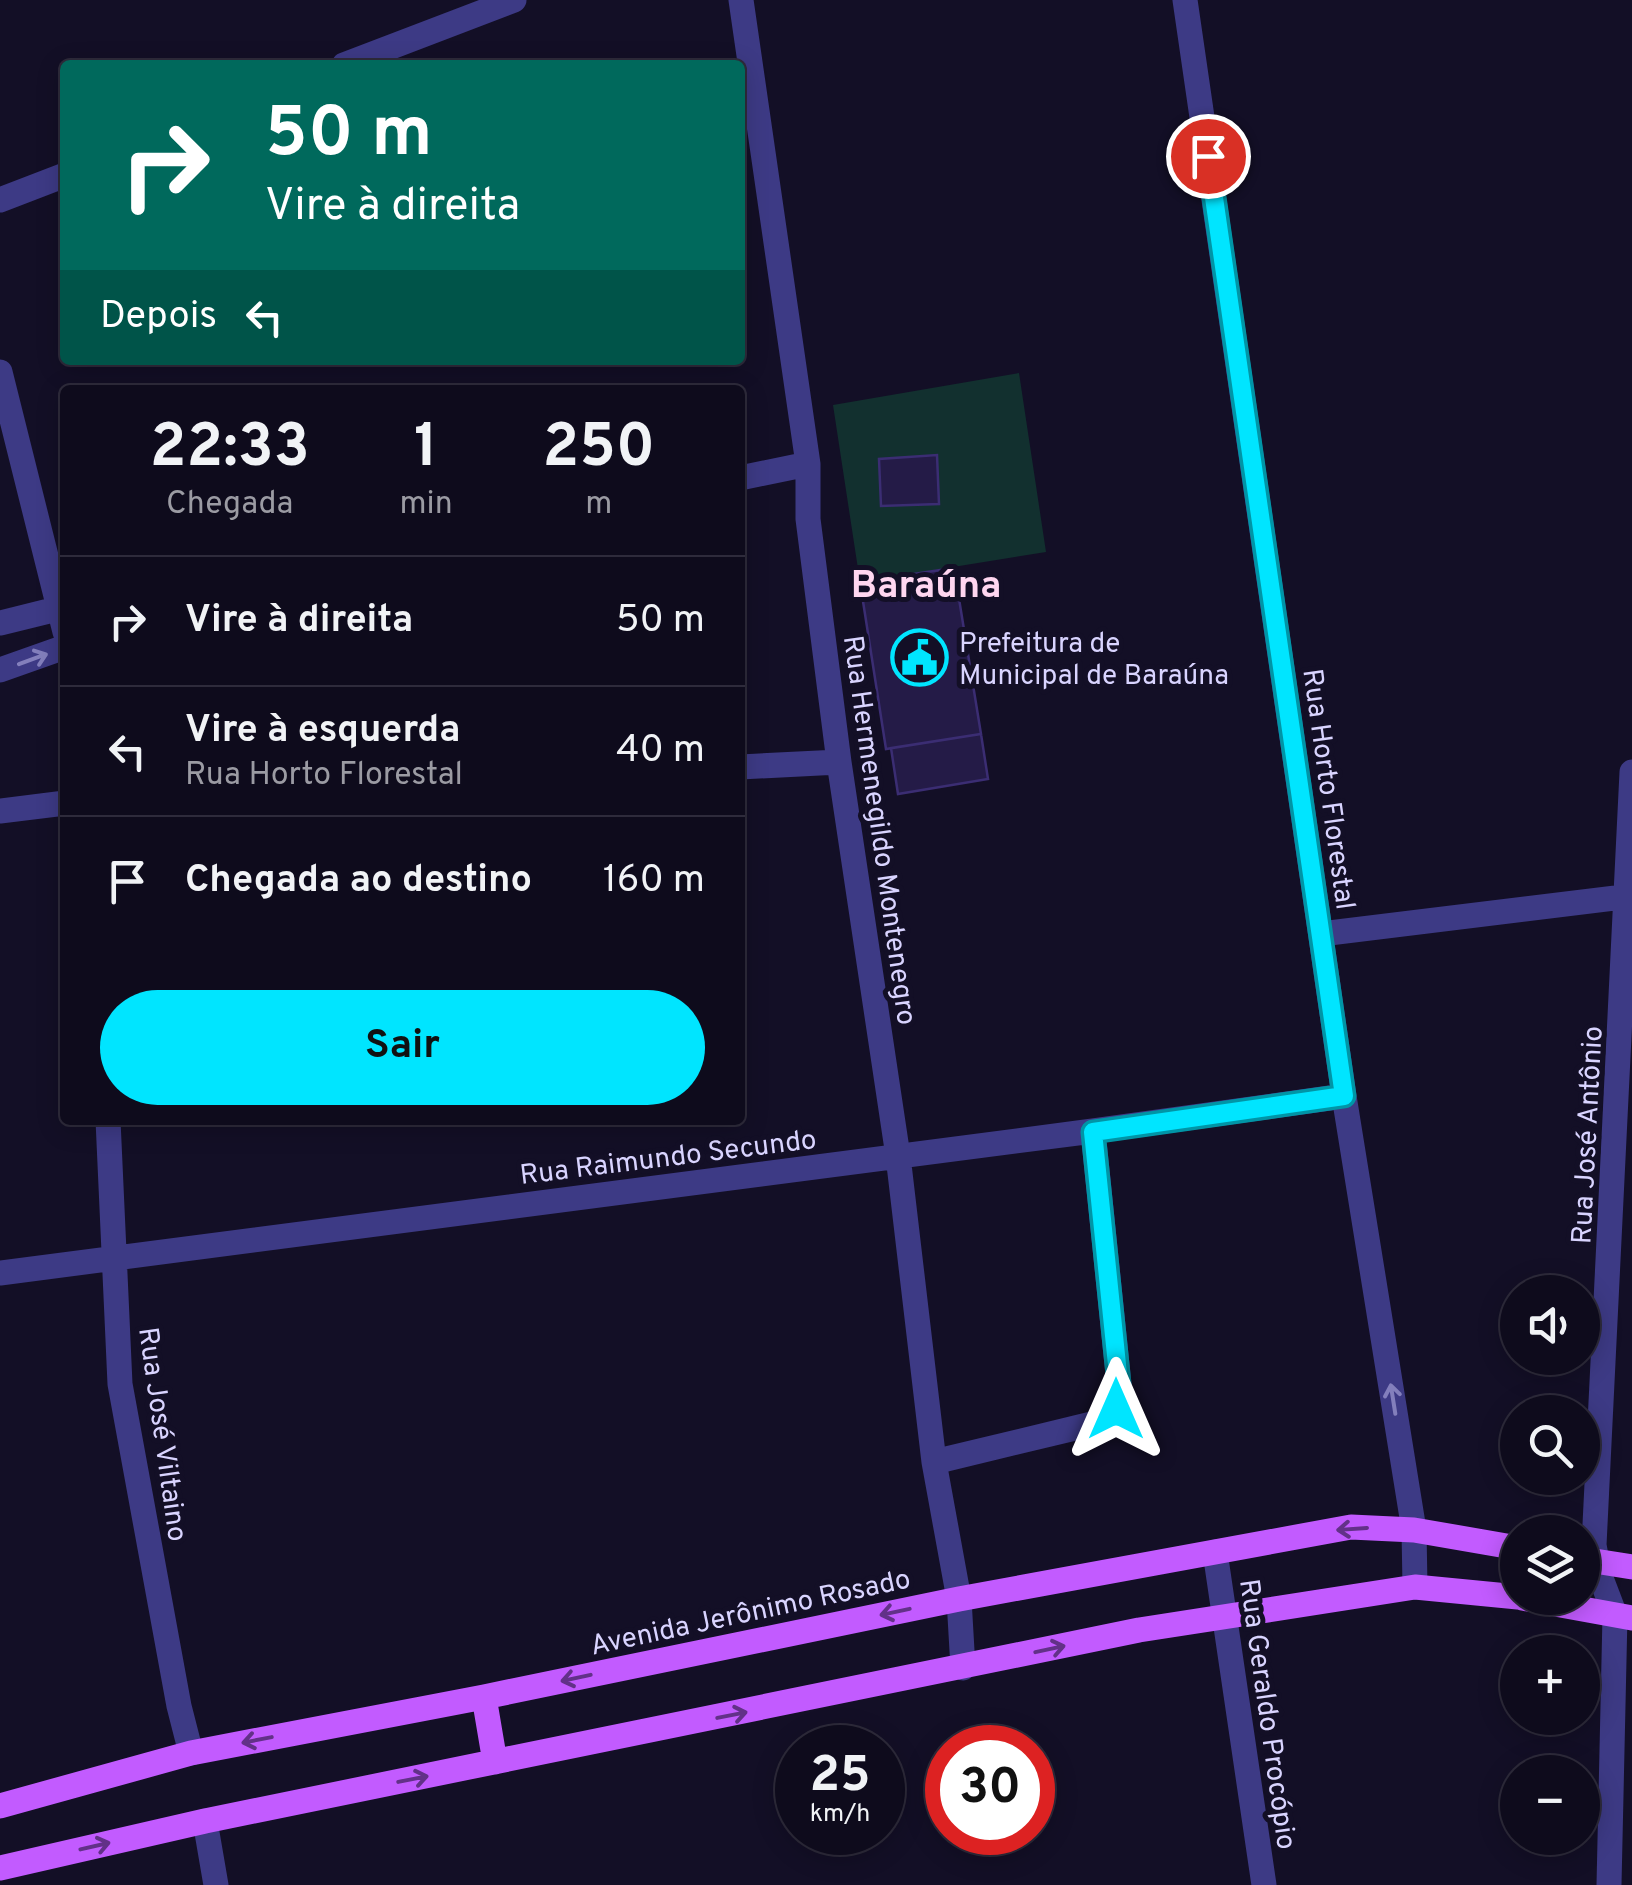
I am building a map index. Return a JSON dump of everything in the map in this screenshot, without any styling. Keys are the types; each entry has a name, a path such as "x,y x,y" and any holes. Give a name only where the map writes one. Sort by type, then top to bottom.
{"main road":[{"name":"Avenida Jerônimo Rosado","path":"0,1806 191,1753 959,1599 1351,1526 1414,1530 1500,1545"},
{"path":"1600,1562 1632,1568"},
{"path":"0,1868 205,1821 1138,1630 1415,1587 1500,1595"},
{"path":"484,1697 495,1762"}],"street":[{"path":"357,60 514,0"},
{"name":"Rua Hermenegildo Montenegro","path":"741,0 808,464 808,519 839,762 898,1156 934,1462 959,1599 963,1668"},
{"name":"Rua Horto Florestal","path":"1185,0 1344,1096 1414,1530 1415,1587"},
{"path":"0,200 60,177"},
{"path":"0,372 60,604"},
{"path":"745,477 808,464"},
{"path":"0,623 60,616"},
{"path":"0,670 60,649"},
{"path":"745,766 839,762"},
{"name":"Rua José Antônio","path":"1592,1515 1629,895 1632,772"},
{"path":"0,811 60,804"},
{"path":"1320,934 1629,895"},
{"name":"Rua Raimundo Secundo","path":"0,1273 1344,1096"},
{"name":"Rua José Viltaino","path":"108,1125 122,1394 191,1753"},
{"path":"934,1462 1100,1422 1116,1409 1119,1384 1093,1132"},
{"name":"Rua Geraldo Procópio","path":"1215,1552 1264,1885"},
{"path":"1600,1578 1624,1617 1609,1885"},
{"path":"205,1821 216,1885"}],"green space":[{"path":"1019,373 1046,552 860,582 833,405","holes":["936,455 939,503 882,506 879,459"]}],"building":[{"path":"937,455 939,504 881,506 879,459"},
{"name":"Prefeitura de Municipal de Baraúna","path":"954,568 981,734 886,749 860,582"},
{"path":"981,734 988,779 898,794 891,748"}],"place":[{"name":"Prefeitura de Municipal de Baraúna","path":"920,658"}],"district":[{"name":"Baraúna","path":"926,584"}],"route":[{"path":"1116,1409 1119,1384 1093,1132 1344,1096 1208,156"}]}
